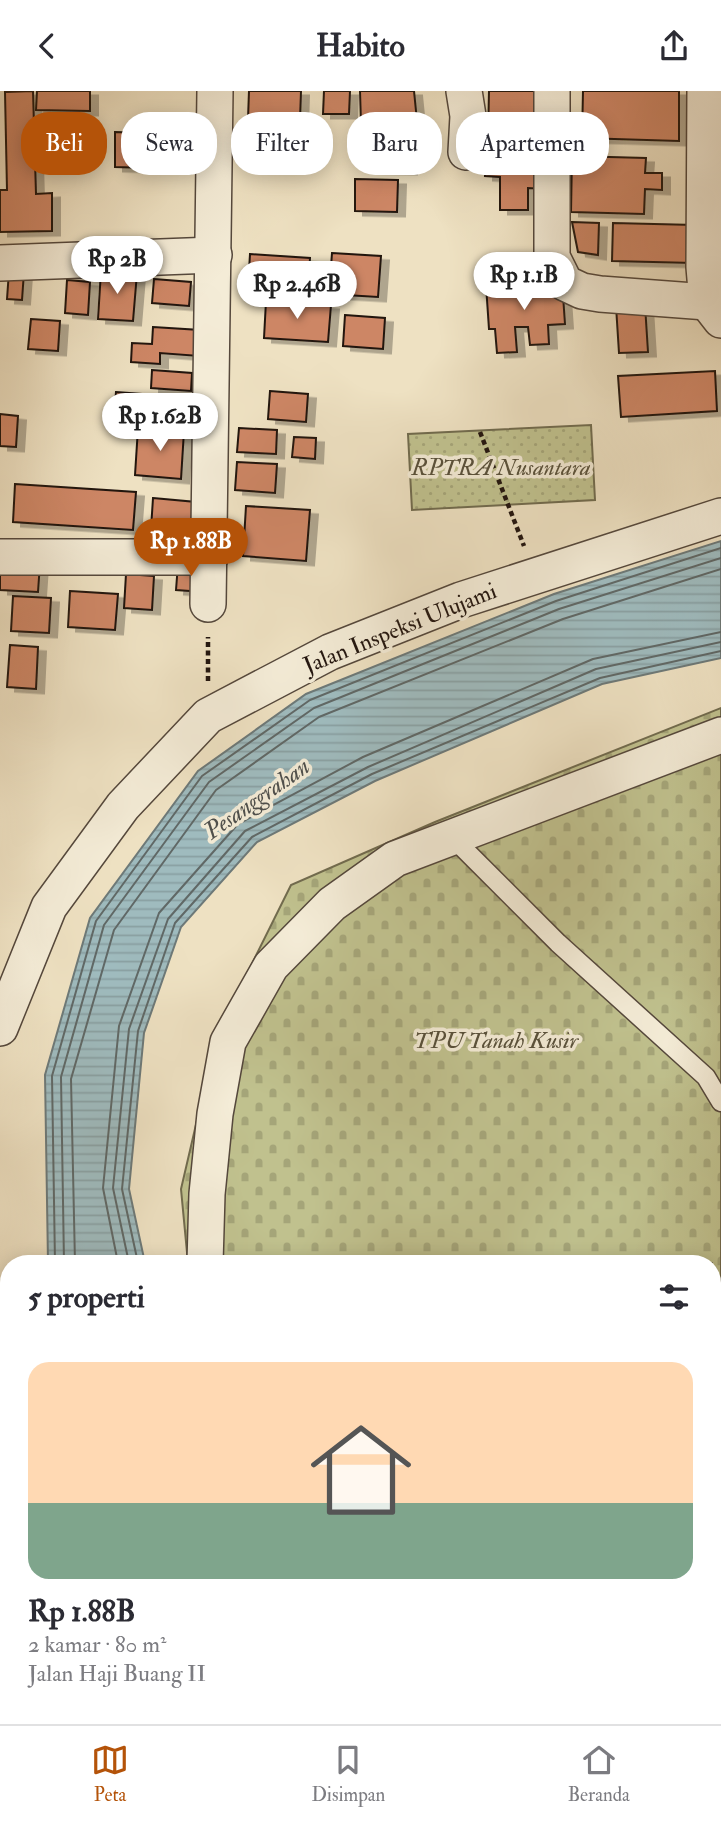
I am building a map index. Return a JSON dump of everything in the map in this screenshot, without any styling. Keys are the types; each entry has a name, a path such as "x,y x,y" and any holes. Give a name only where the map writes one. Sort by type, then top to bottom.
{"street":[{"path":"208,604 215,255 215,91"},
{"path":"464,91 467,112"},
{"path":"552,91 552,257 565,283 582,291 714,311 704,267 705,91"},
{"path":"0,263 215,255"},
{"name":"Jalan Inspeksi Ulujami","path":"0,1028 49,907 123,806 208,716 330,652 461,600 721,516"},
{"path":"0,557 210,557"},
{"path":"205,1255 207,1194 215,1114 228,1042 271,966 332,904 395,859 721,735"}],"lane":[{"path":"451,836 558,943 706,1077 721,1102"}],"path":[{"path":"480,432 521,539"},
{"path":"208,604 208,716"}],"green space":[{"name":"RPTRA Nusantara","path":"591,425 595,500 412,510 408,434"},
{"name":"TPU Tanah Kusir","path":"721,708 721,1255 187,1255 181,1189 217,1034 291,885 435,822"}],"water":[{"name":"Pesanggrahan","path":"721,541 721,658 602,684 375,781 257,842 181,927 144,1033 129,1189 143,1255 48,1255 45,1075 90,918 198,771 306,694 554,594"}],"building":[{"path":"33,91 34,112 21,112 21,175 35,175 36,194 52,193 52,231 0,232 0,190 7,190 5,92"},
{"path":"37,91 90,91 90,111 36,110"},
{"path":"249,91 301,91 300,112 248,112"},
{"path":"324,91 350,91 347,114 323,112"},
{"path":"360,91 414,91 416,112 361,112"},
{"path":"489,91 536,91 536,112 489,112"},
{"path":"583,91 679,91 679,141 609,139 609,112 583,112"},
{"path":"115,132 121,132 121,167 115,167"},
{"path":"609,157 646,158 645,173 662,173 662,190 645,189 644,214 571,212 572,175 609,175"},
{"path":"545,175 545,189 528,188 528,210 500,210 500,177 485,176"},
{"path":"355,179 398,180 397,212 355,211"},
{"path":"572,222 599,223 598,255 578,252"},
{"path":"613,223 695,225 694,263 612,261"},
{"path":"332,253 381,256 378,297 329,294"},
{"path":"250,254 310,258 308,292 248,288"},
{"path":"9,271 24,272 22,300 7,299"},
{"path":"101,271 137,273 133,321 98,319"},
{"path":"154,279 191,282 189,306 152,303"},
{"path":"67,280 90,282 88,315 65,313"},
{"path":"562,281 565,324 548,325 549,344 530,345 528,327 515,327 517,352 497,353 495,329 489,329 486,285"},
{"path":"266,301 331,305 328,342 264,338"},
{"path":"645,305 648,352 619,353 616,306"},
{"path":"345,315 385,318 383,349 343,346"},
{"path":"31,319 60,321 58,351 28,349"},
{"path":"153,327 200,330 199,356 160,353 160,364 131,362 132,343 152,344"},
{"path":"152,370 192,373 191,391 151,388"},
{"path":"715,371 717,411 621,417 618,376"},
{"path":"270,391 308,394 306,422 268,419"},
{"path":"116,392 181,397 179,419 114,415"},
{"path":"0,414 18,416 16,447 0,446"},
{"path":"138,428 184,431 181,479 135,475"},
{"path":"239,428 277,430 276,454 237,452"},
{"path":"294,437 316,438 315,459 292,457"},
{"path":"237,462 277,464 275,493 235,490"},
{"path":"15,484 136,492 133,530 13,522"},
{"path":"153,498 196,502 194,532 151,529"},
{"path":"246,506 310,510 306,561 243,556"},
{"path":"0,560 40,563 38,592 0,590"},
{"path":"178,564 206,566 204,592 176,590"},
{"path":"126,574 154,576 152,610 124,608"},
{"path":"70,591 118,594 115,630 68,627"},
{"path":"13,596 51,598 49,633 11,631"},
{"path":"10,645 38,647 36,689 7,687"}]}
